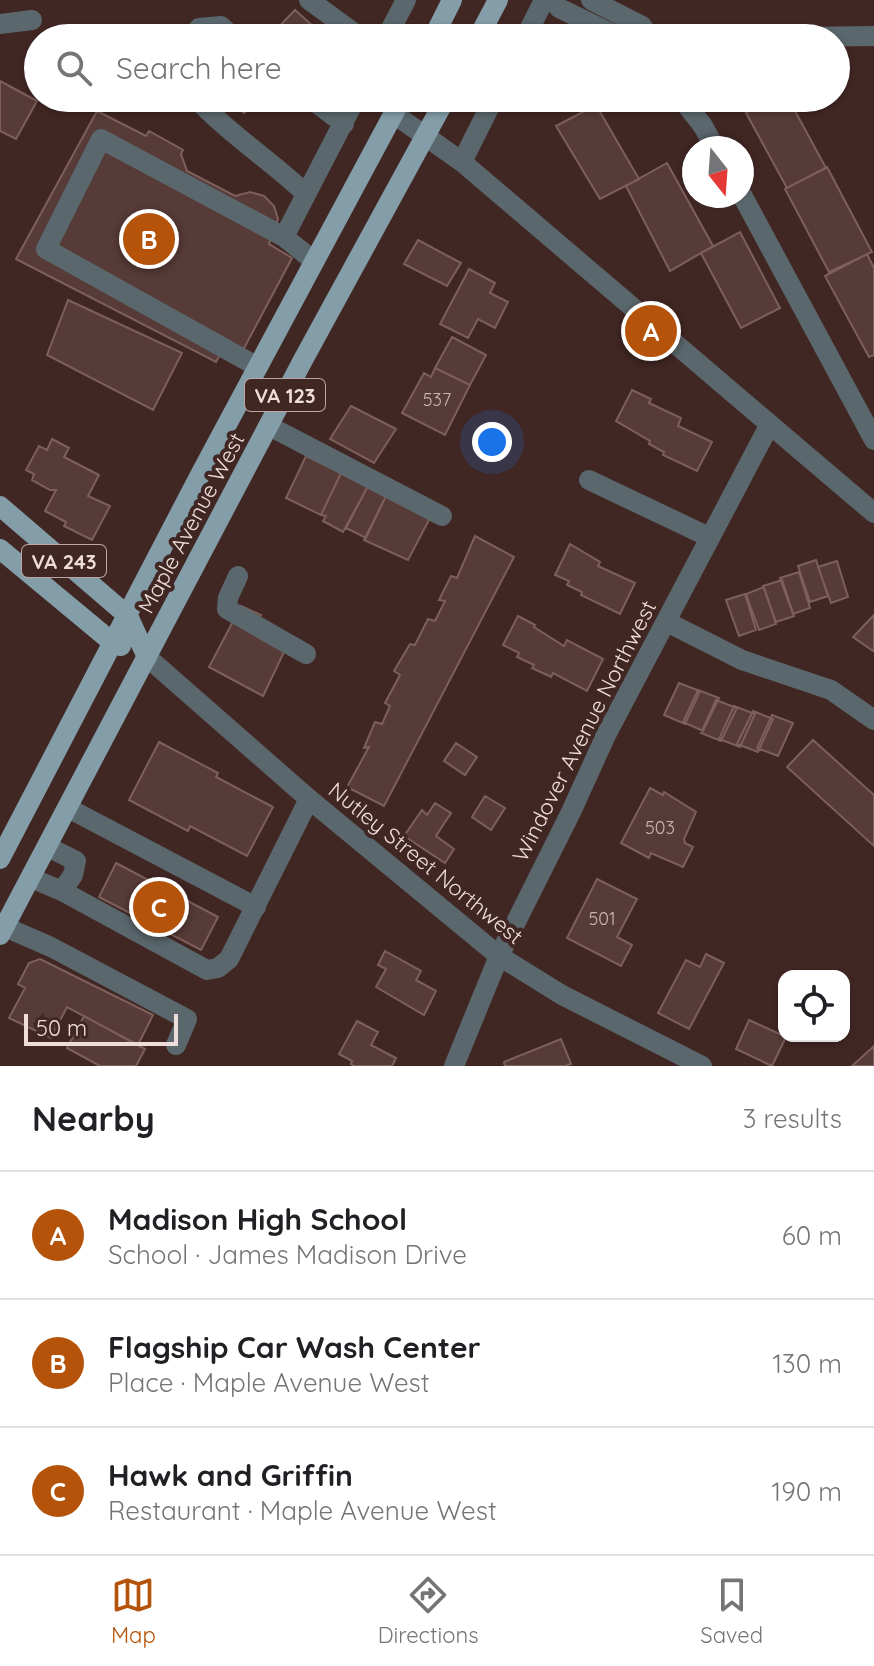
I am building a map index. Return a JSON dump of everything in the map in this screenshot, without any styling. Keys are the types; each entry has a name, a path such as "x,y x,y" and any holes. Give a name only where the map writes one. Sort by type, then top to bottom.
{"main road":[{"path":"440,24 452,0"},
{"path":"485,24 498,0"},
{"name":"Maple Avenue West","path":"0,859 395,112"},
{"name":"VA 123","path":"427,135 439,112"},
{"name":"Maple Avenue West","path":"3,931 269,426 427,135"},
{"name":"VA 243","path":"0,506 128,616 147,657"},
{"name":"VA 243","path":"0,549 112,642 147,657"}],"street":[{"path":"309,0 342,24"},
{"path":"393,24 406,0"},
{"path":"532,24 544,0"},
{"path":"554,0 559,8 592,24"},
{"path":"591,0 638,24"},
{"path":"0,24 32,20"},
{"path":"850,36 874,36"},
{"path":"210,112 305,193"},
{"path":"328,112 344,124"},
{"path":"284,237 350,112"},
{"path":"404,112 427,135 874,513"},
{"path":"462,162 487,112"},
{"path":"692,112 708,136"},
{"path":"258,367 46,249 101,139 284,237 314,261"},
{"path":"749,208 872,431"},
{"name":"Windover Avenue Northwest","path":"454,1066 499,956 606,735 770,424"},
{"path":"269,426 442,516"},
{"path":"589,480 709,537"},
{"path":"238,576 228,598 227,609 306,654"},
{"path":"667,622 742,660 831,690 874,720"},
{"name":"Nutley Street Northwest","path":"147,657 309,799 499,956 540,983 702,1066"},
{"path":"31,878 62,891 207,970 218,968 229,959 309,799"},
{"path":"68,808 256,907"},
{"path":"48,847 76,861 73,875 62,891"},
{"path":"3,931 51,947 187,1019 176,1045"}],"building":[{"path":"295,10 310,24 282,24"},
{"path":"0,81 24,94 24,112 31,112 16,139 0,131"},
{"path":"96,112 146,136 149,131 183,150 181,154 187,171 235,196 250,192 264,196 274,206 278,219 269,244 292,258 242,352 225,346 216,362 16,259"},
{"path":"583,112 600,112 639,179 600,199 556,126"},
{"path":"796,112 826,168 787,188 746,113"},
{"path":"667,163 682,190 682,208 692,208 713,246 670,271 626,186"},
{"path":"827,167 872,252 829,272 785,189"},
{"path":"740,232 780,308 741,328 701,253"},
{"path":"418,240 461,263 447,286 404,264"},
{"path":"867,254 874,268 874,355 869,357 825,276"},
{"path":"469,269 495,283 490,293 508,302 495,328 478,319 468,338 440,324"},
{"path":"68,300 182,353 153,410 47,355"},
{"path":"452,337 486,355 470,385 435,368"},
{"path":"435,368 470,385 445,435 402,413 424,373 431,377"},
{"path":"632,390 651,399 649,403 681,418 678,426 712,442 697,471 663,455 664,452 649,444 650,441 616,421"},
{"path":"351,406 396,429 374,463 330,439"},
{"path":"52,439 69,448 64,457 99,475 88,496 110,506 92,540 64,526 66,522 45,511 56,490 32,480 34,474 26,470 39,446 47,450"},
{"path":"306,456 341,473 321,515 286,498"},
{"path":"341,473 368,486 343,532 323,521 326,516 321,515"},
{"path":"368,486 386,496 366,538 346,528"},
{"path":"386,496 430,518 408,560 364,540"},
{"path":"475,536 514,557 384,806 347,787 369,747 364,748 375,722 382,724 390,706 385,703 400,675 394,671 410,644 415,645 428,619 435,621 445,601 439,600 451,576 457,578"},
{"path":"570,544 600,562 598,566 635,583 620,614 581,595 582,592 567,585 569,581 555,575"},
{"path":"816,560 828,596 810,602 798,566"},
{"path":"837,561 848,597 831,603 818,567"},
{"path":"799,572 810,608 793,614 780,578"},
{"path":"782,580 794,616 776,622 763,586"},
{"path":"764,587 776,624 759,630 746,594"},
{"path":"745,594 756,630 739,636 726,600"},
{"path":"241,606 261,615 251,633 284,652 263,696 209,667"},
{"path":"874,615 874,650 873,651 853,637"},
{"path":"518,616 564,646 567,640 603,659 587,691 553,673 551,677 532,668 534,665 517,657 519,653 503,645"},
{"path":"679,683 700,691 685,724 664,715"},
{"path":"698,690 719,698 703,731 683,722"},
{"path":"716,700 737,708 721,741 701,733"},
{"path":"734,706 755,714 740,747 719,739"},
{"path":"753,711 773,719 758,752 737,744"},
{"path":"772,715 793,723 778,756 757,748"},
{"path":"813,740 874,795 874,846 787,767"},
{"path":"159,742 273,807 247,856 190,826 188,831 129,800"},
{"path":"456,743 477,757 465,775 444,761"},
{"path":"650,788 663,795 664,792 696,812 684,839 693,847 683,867 651,853 649,858 621,843"},
{"path":"485,796 505,808 491,830 472,817"},
{"path":"435,803 451,813 436,836 454,849 445,863 404,836 422,810 427,815"},
{"path":"116,863 218,917 201,950 99,897"},
{"path":"597,879 637,899 617,937 632,945 621,966 567,938"},
{"path":"385,951 421,971 416,980 436,991 424,1015 376,987 386,969 378,965"},
{"path":"706,954 724,963 689,1029 658,1013 686,960 700,967"},
{"path":"40,959 153,1015 138,1045 67,1007 51,1038 9,1018 25,988 18,984 29,963"},
{"path":"84,1016 145,1049 136,1066 100,1066 67,1048"},
{"path":"749,1020 778,1033 778,1042 784,1042 772,1066 736,1049"},
{"path":"357,1021 378,1032 371,1045 396,1058 392,1066 354,1066 352,1061 339,1054"},
{"path":"561,1039 571,1064 505,1066 504,1062"},
{"path":"874,1046 874,1066 852,1066"}],"place":[{"name":"Flagship Car Wash Center","path":"149,239"},
{"name":"Madison High School","path":"651,331"},
{"name":"Hawk and Griffin","path":"159,907"}]}
